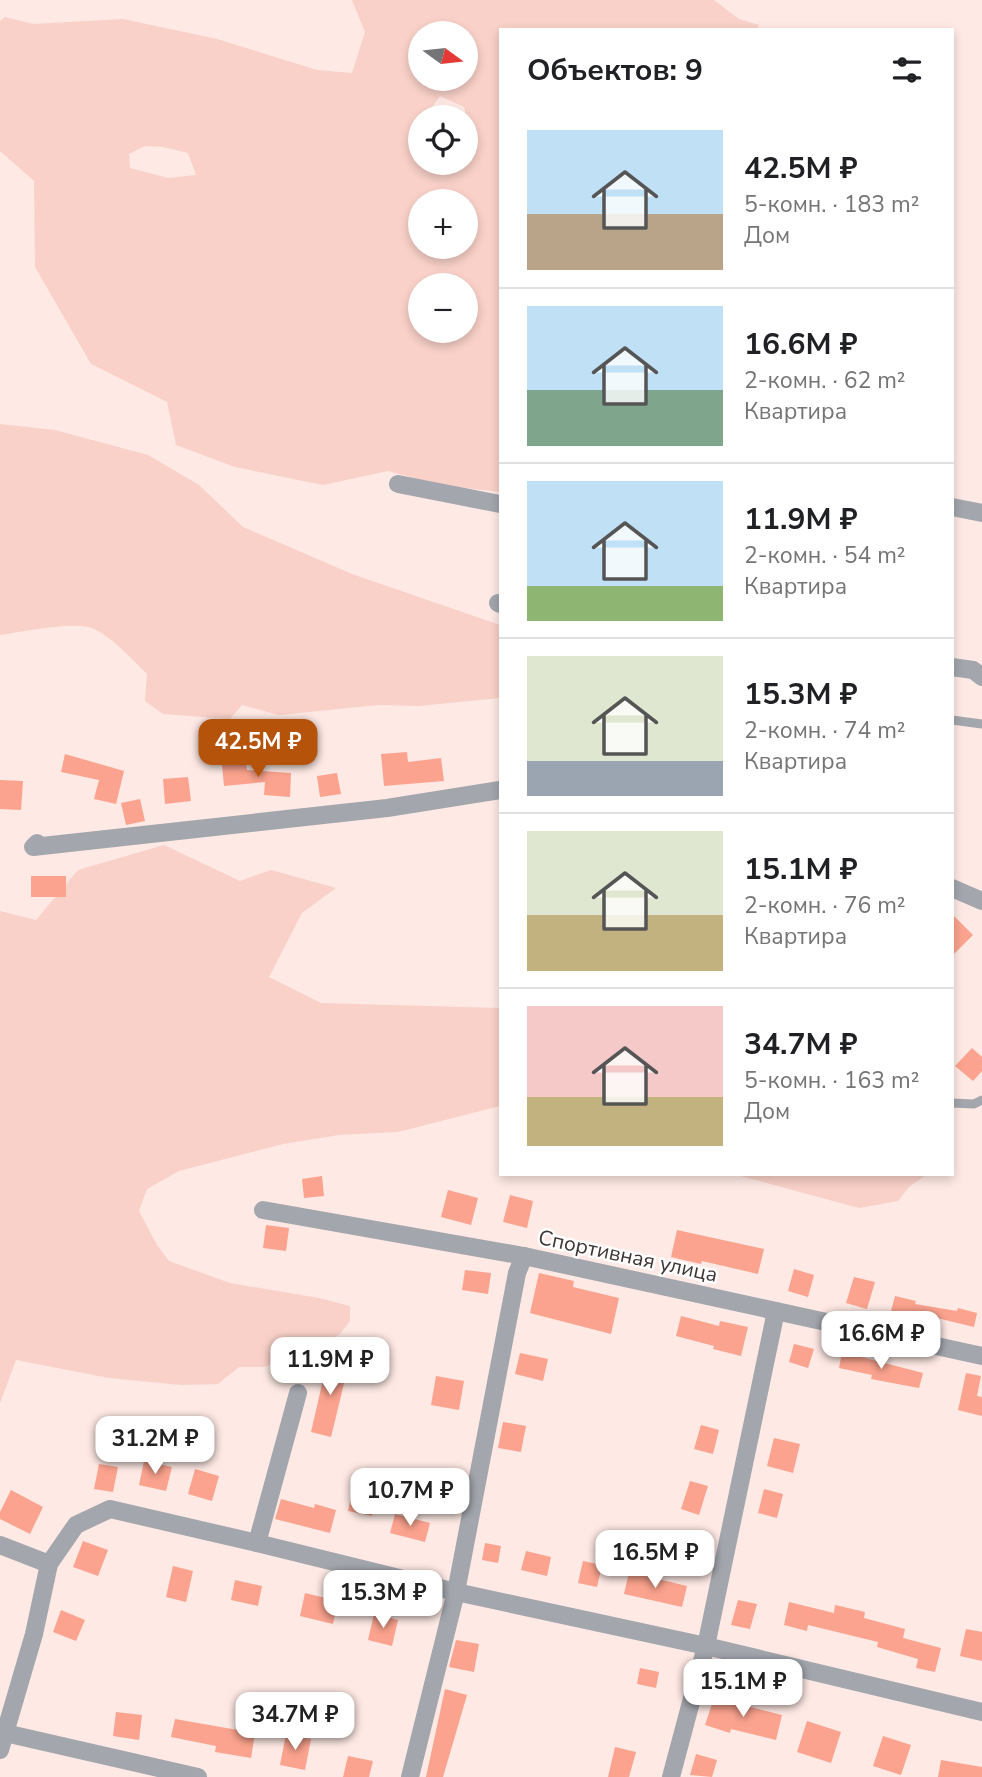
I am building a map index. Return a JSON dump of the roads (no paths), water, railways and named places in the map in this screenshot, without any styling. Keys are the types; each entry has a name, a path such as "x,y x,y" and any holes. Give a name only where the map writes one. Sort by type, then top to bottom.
{"street":[{"path":"398,484 499,504"},
{"path":"954,507 982,513"},
{"path":"954,667 973,670 982,677"},
{"path":"37,843 33,847 387,808 499,790"},
{"path":"954,889 982,901"},
{"name":"Спортивная улица","path":"263,1210 524,1256 982,1356"},
{"path":"410,1777 456,1592 517,1273 524,1256"},
{"path":"671,1777 705,1647 776,1311"},
{"path":"257,1543 298,1393"},
{"path":"198,1777 2,1742 34,1634 49,1564 76,1525 110,1509 456,1592 982,1712"},
{"path":"0,1545 49,1564"}],"lane":[{"path":"954,720 982,724"},
{"path":"954,1103 974,1104 982,1100"}]}
